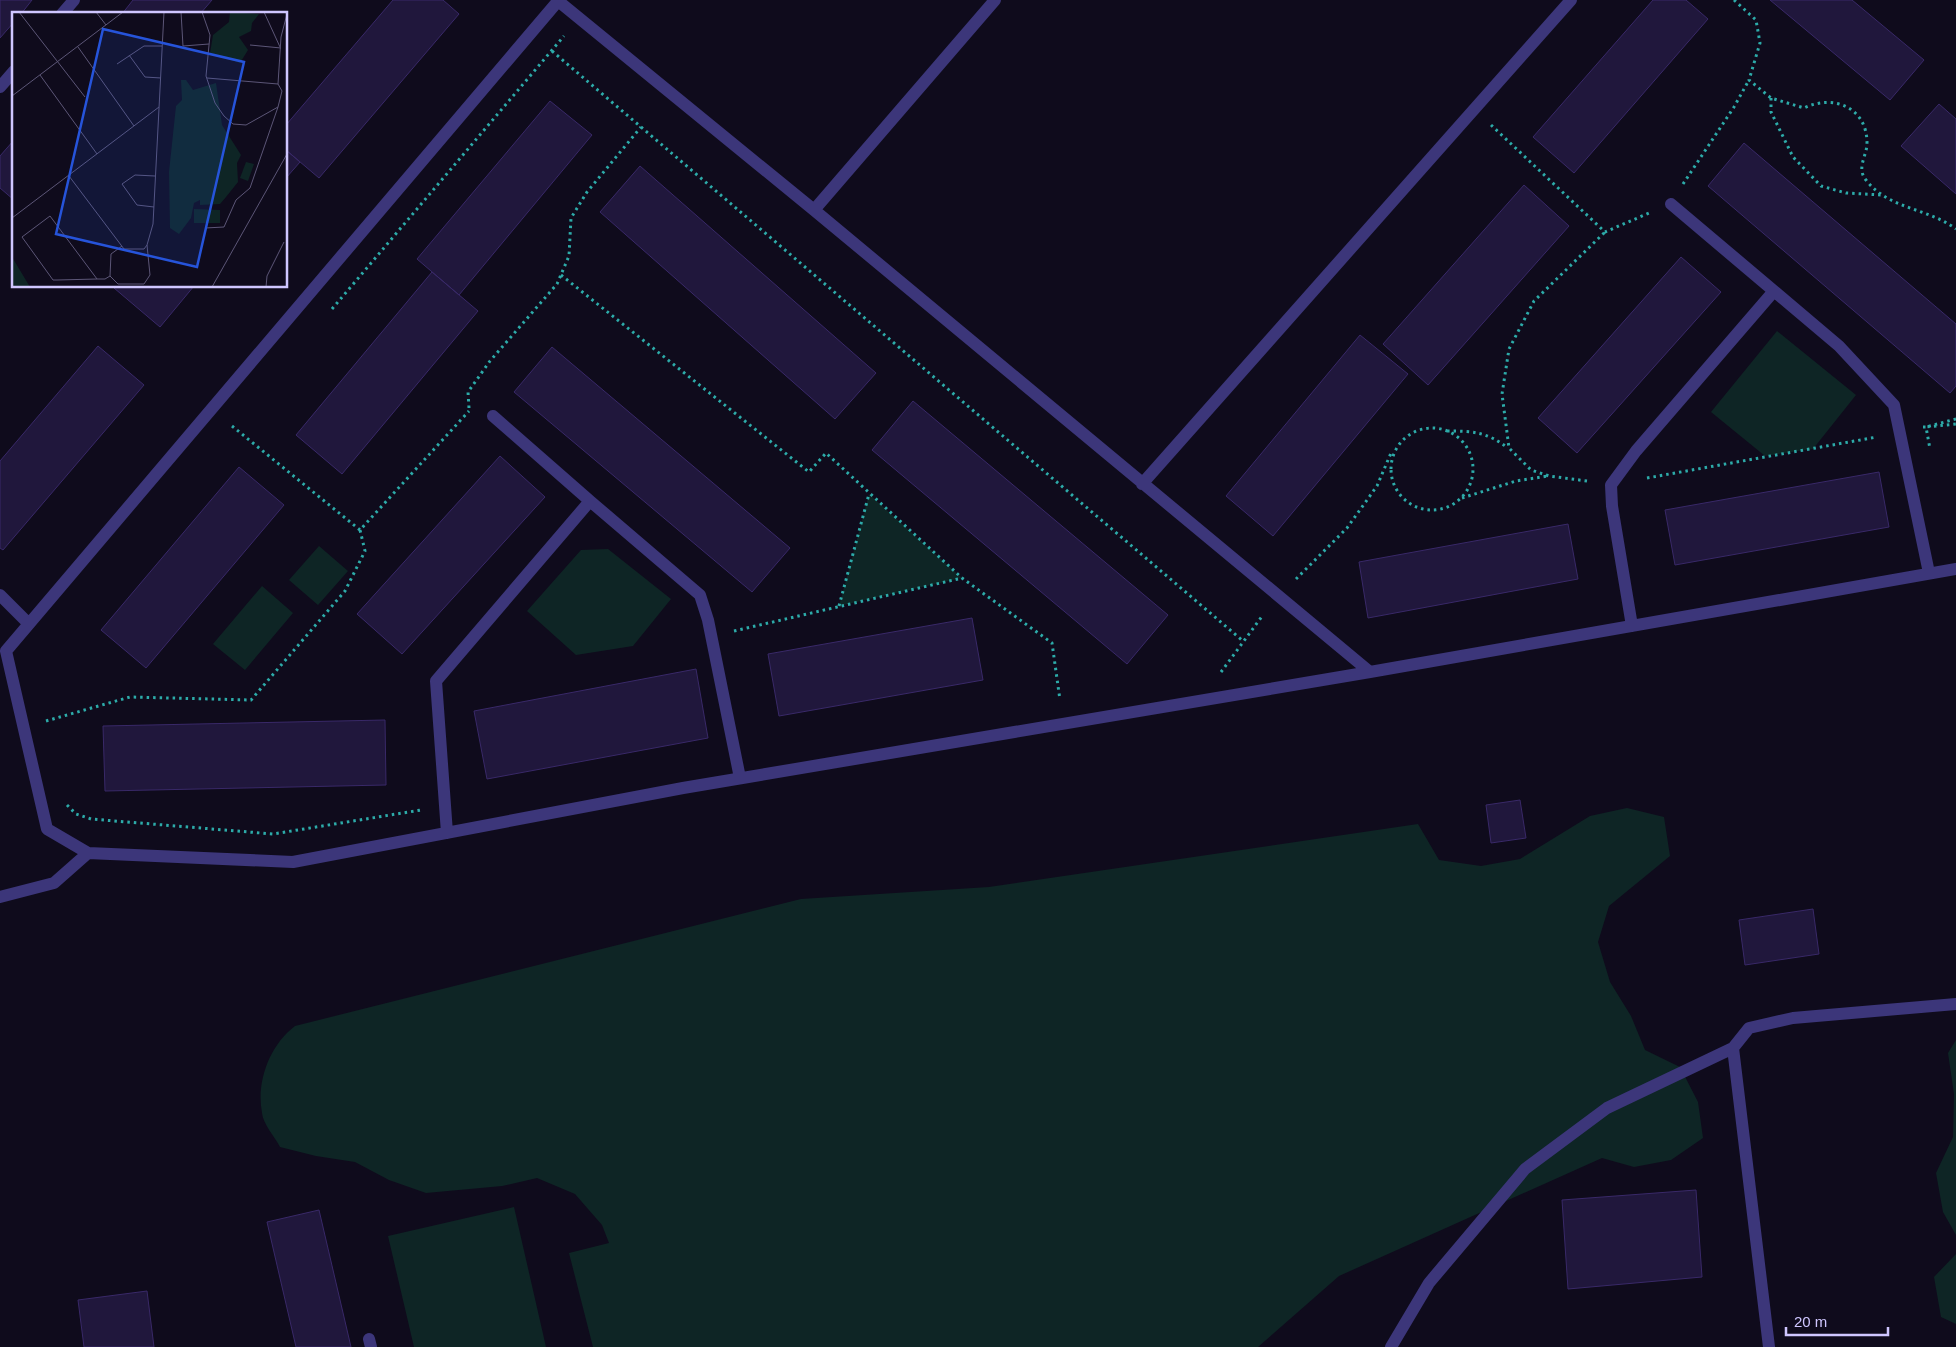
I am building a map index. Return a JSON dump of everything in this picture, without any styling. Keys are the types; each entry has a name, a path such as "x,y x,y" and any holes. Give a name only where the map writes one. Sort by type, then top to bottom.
{"lane":[{"path":"64,12 74,0"},
{"path":"814,210 995,0"},
{"path":"1142,484 1571,0"},
{"path":"1370,672 814,210 558,1 6,652 47,829 88,853 292,862 740,778 1370,672 1956,569"},
{"path":"0,87 12,73"},
{"path":"1671,204 1839,346 1894,405 1929,573"},
{"path":"1632,626 1612,506 1611,485 1636,451 1774,291"},
{"path":"492,416 700,595 711,637 740,778"},
{"path":"447,833 436,681 590,501"},
{"path":"0,595 29,624"},
{"path":"0,897 54,883 88,853"},
{"path":"1391,1347 1429,1283 1525,1169 1607,1108 1733,1048 1749,1028 1793,1018 1956,1004"},
{"path":"1733,1048 1769,1347"}],"path":[{"path":"1474,110 1605,232 1671,204 1734,107 1749,80 1760,43 1756,20 1734,0"},
{"path":"531,33 1243,641"},
{"path":"1749,80 1771,98 1804,108 1818,102 1835,101 1848,107 1862,122 1867,144 1861,163 1864,179 1889,201 1928,214 1956,229"},
{"path":"1771,98 1771,112 1793,157 1821,186 1846,194 1883,195"},
{"path":"360,530 469,410 468,392 490,361 557,284 569,256 571,218 587,192 641,127"},
{"path":"561,275 809,472 826,452 869,494 962,578 1052,643 1060,701"},
{"path":"469,410 485,422 492,416"},
{"path":"1956,419 1926,427 1956,424"},
{"path":"46,721 130,697 252,700 345,591 365,551 360,530 232,426"},
{"path":"1509,448 1495,438 1475,431 1447,431 1431,428 1416,431 1402,440 1393,454 1390,470 1394,486 1403,499 1416,508 1432,511 1448,507 1461,498 1516,481 1549,476"},
{"path":"1447,431 1460,440 1470,453 1473,469 1470,485 1461,498"},
{"path":"1278,596 1347,528 1377,486 1391,453"},
{"path":"839,606 869,494"},
{"path":"711,637 962,578"}],"green space":[{"path":"1777,331 1856,395 1813,449 1765,456 1711,412"},
{"path":"869,494 962,578 839,606"},
{"path":"319,546 348,571 318,605 289,580"},
{"path":"608,549 671,599 633,646 576,655 527,611 581,550"},
{"path":"262,586 293,613 245,670 213,644"},
{"path":"1627,808 1664,817 1670,856 1609,906 1598,942 1610,982 1631,1016 1645,1050 1680,1067 1698,1102 1703,1138 1671,1160 1634,1167 1602,1158 1339,1276 1258,1347 593,1347 569,1253 609,1243 602,1225 575,1194 537,1178 502,1186 426,1193 389,1180 355,1162 316,1156 280,1147 263,1117 261,1089 263,1076 278,1043 295,1026 801,899 989,887 1418,824 1439,860 1481,866 1520,859 1590,816"},
{"path":"1956,1040 1956,1235 1943,1212 1936,1173 1953,1137 1954,1094 1948,1053"},
{"path":"514,1207 546,1347 414,1347 388,1236"},
{"path":"1956,1254 1956,1324 1941,1317 1934,1277"}],"building":[{"path":"0,0 32,0 23,12 12,12 12,24 0,38"},
{"path":"133,0 212,0 202,12 124,12"},
{"path":"393,0 443,0 459,14 319,178 288,152 288,123"},
{"path":"1653,0 1686,0 1708,19 1574,173 1533,137"},
{"path":"1770,0 1852,0 1924,60 1890,100"},
{"path":"550,101 592,135 459,295 417,259"},
{"path":"1939,104 1956,119 1956,194 1901,146"},
{"path":"12,142 12,198 0,188 0,156"},
{"path":"1744,143 1956,324 1956,386 1950,393 1708,186"},
{"path":"288,152 300,162 288,176"},
{"path":"640,166 876,373 835,419 600,212"},
{"path":"1524,185 1569,226 1428,385 1383,344"},
{"path":"1681,257 1721,292 1577,453 1538,418"},
{"path":"432,272 478,311 342,474 296,435"},
{"path":"114,288 192,288 160,327"},
{"path":"1360,335 1408,374 1273,536 1226,496"},
{"path":"98,346 144,385 3,550 0,548 0,461"},
{"path":"552,347 790,548 752,592 514,392"},
{"path":"913,401 1168,615 1127,664 872,450"},
{"path":"500,456 545,497 402,654 357,614"},
{"path":"239,467 284,505 146,668 101,630"},
{"path":"1879,472 1889,527 1675,565 1665,510"},
{"path":"1568,524 1578,579 1368,618 1359,562"},
{"path":"972,618 983,680 779,716 768,654"},
{"path":"696,669 708,738 487,779 474,711"},
{"path":"385,720 386,785 105,791 103,726"},
{"path":"1520,800 1526,838 1491,843 1486,805"},
{"path":"1813,909 1819,954 1745,965 1739,920"},
{"path":"1696,1190 1702,1277 1568,1289 1562,1200"},
{"path":"319,1210 351,1347 296,1347 267,1222"},
{"path":"147,1291 154,1347 84,1347 78,1300"}]}
